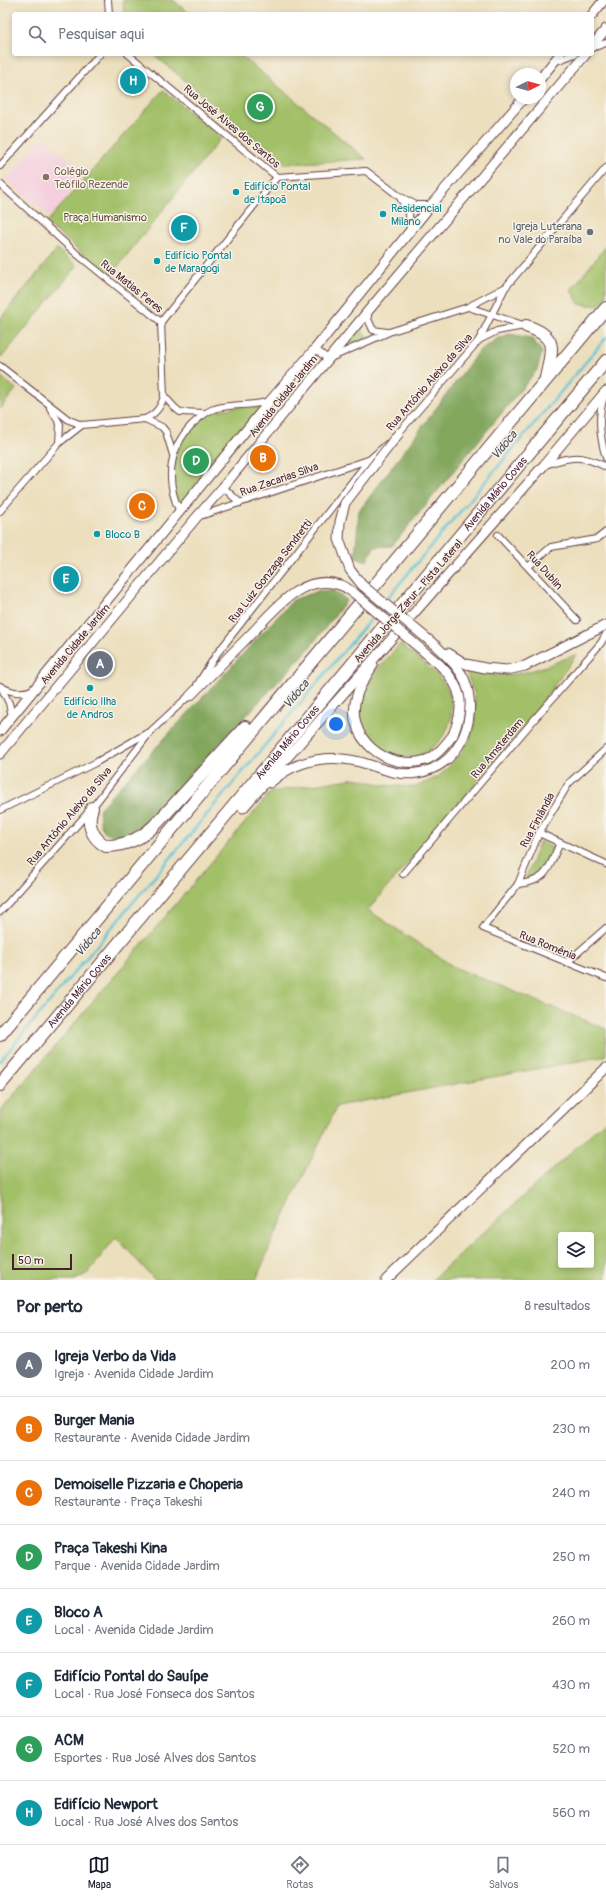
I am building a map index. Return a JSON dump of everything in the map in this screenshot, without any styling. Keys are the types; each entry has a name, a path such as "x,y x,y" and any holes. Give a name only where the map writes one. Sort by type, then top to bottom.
{"highway":[{"path":"0,1035 606,308"},
{"path":"526,326 547,336 550,343 551,356 545,381"},
{"name":"Avenida Mário Covas","path":"0,1085 606,361"},
{"path":"92,808 89,821 91,830 95,838 106,846 123,844 142,836 158,822 249,724 284,693"},
{"path":"187,863 243,808"}],"main road":[{"path":"594,12 604,0"},
{"path":"594,44 606,29"},
{"name":"Avenida Cidade Jardim","path":"0,754 196,518 223,488 368,310 584,56"},
{"path":"546,72 558,58"},
{"name":"Avenida Cidade Jardim","path":"0,731 270,401 315,349 410,230 519,104"},
{"name":"Avenida Jorge Zarur - Pista Lateral","path":"243,808 544,466 606,392"},
{"path":"243,808 282,774 306,762 320,759 347,759 395,773 417,773 438,766 449,757 460,744 466,731 470,718 470,701 466,683 456,666 436,646 362,585 350,570 339,539 340,522 345,503 399,433"},
{"path":"190,696 290,594 299,589 320,583 340,585 354,593 440,665 451,676 458,689 461,704 459,720 453,735 441,750 427,759 412,762 394,761 378,754 366,744 356,728 354,714 357,695 386,644"},
{"path":"436,646 466,664 485,668 507,670 526,666 606,625"},
{"path":"386,1280 605,1068"}],"street":[{"path":"108,0 109,12"},
{"path":"594,46 606,43"},
{"path":"0,166 98,56"},
{"name":"Rua José Alves dos Santos","path":"130,56 278,177 366,171 399,196"},
{"path":"315,349 328,359 389,332 468,307 505,288 606,168"},
{"path":"161,322 278,177"},
{"name":"Rua Matias Peres","path":"0,184 78,255 161,322 164,396"},
{"path":"399,196 416,205 431,205"},
{"path":"399,196 409,213 410,230"},
{"name":"Rua Antônio Aleixo da Silva","path":"369,460 399,433 479,340 505,288"},
{"path":"468,307 526,326"},
{"path":"368,310 368,319 373,330 389,332"},
{"path":"479,340 497,331 526,326"},
{"path":"0,366 47,404 70,420 82,425 145,420 162,427 166,432 173,455"},
{"path":"606,392 600,411 600,439 606,458"},
{"path":"145,420 157,410 164,396 180,412 205,413 224,407 259,404 270,401"},
{"path":"47,404 60,424 59,443"},
{"path":"180,512 172,490 170,467 173,455 184,434 205,413"},
{"path":"0,511 59,443 82,425"},
{"path":"544,466 567,458 590,459 606,467"},
{"name":"Rua Zacarias Silva","path":"196,518 369,460"},
{"name":"Rua Luiz Gonzaga Sendretti","path":"151,731 190,696 216,655 369,460"},
{"path":"223,488 240,503"},
{"path":"529,566 551,547 596,539 606,532"},
{"name":"Rua Dublin","path":"498,535 529,566 577,620"},
{"name":"Rua Amsterdam","path":"403,874 601,643 606,634"},
{"path":"601,643 606,649"},
{"path":"0,686 15,693 23,693 32,690"},
{"path":"0,686 9,703 12,716"},
{"path":"0,810 95,763 151,731"},
{"name":"Rua Antônio Aleixo da Silva","path":"0,912 92,808 151,731"},
{"name":"Rua Finlândia","path":"483,928 511,895 518,884 539,833 569,783 606,748"},
{"path":"539,833 606,864"},
{"path":"518,884 535,881 543,877 560,843"},
{"name":"Rua Romênia","path":"483,928 606,978"},
{"path":"566,963 606,928"}],"shaded area":[{"name":"Colégio Teófilo Rezende","path":"42,137 86,173 50,217 6,180"}],"green space":[{"path":"123,0 173,0 188,12 124,12"},
{"path":"155,56 241,56 366,159 286,164"},
{"name":"Praça Humanismo","path":"163,90 221,138 110,276 46,223"},
{"path":"606,246 606,297 598,306 579,304 571,290"},
{"path":"57,249 77,266 2,357 0,355 0,319"},
{"path":"360,327 365,335 369,337 340,349"},
{"path":"509,334 532,338 542,352 537,370 392,546 374,547 367,561 355,557 359,511 479,351 497,339"},
{"path":"0,376 16,389 0,409"},
{"path":"270,401 180,512 171,477 178,443 205,413"},
{"path":"318,591 334,591 347,600 307,651 141,827 132,832 119,836 104,833 100,822 99,809 293,600"},
{"path":"400,644 434,671 445,684 449,692 452,707 449,724 441,739 428,751 412,757 394,755 378,746 366,731 361,714 362,696 370,680"},
{"path":"577,654 530,719 368,910 454,967 606,1029 606,1056 337,1106 274,1237 256,1280 155,1280 116,1237 88,1273 75,1280 0,1280 0,1111 271,792 355,778 383,785 415,787 438,777 461,754 475,727 475,696 466,671 497,675 523,673"},
{"path":"540,842 553,848 540,874 525,879"},
{"path":"606,1120 606,1280 432,1280"}],"waterway":[{"name":"Vidoca","path":"385,601 606,338"},
{"name":"Vidoca","path":"0,1061 375,614"}],"place":[{"name":"Edifício Newport","path":"133,81"},
{"name":"ACM","path":"260,107"},
{"name":"Colégio Teófilo Rezende","path":"46,177"},
{"name":"Edifício Pontal de Itapoã","path":"236,192"},
{"name":"Residencial Milano","path":"383,214"},
{"name":"Edifício Pontal do Sauípe","path":"184,228"},
{"name":"Igreja Luterana no Vale do Paraíba","path":"590,232"},
{"name":"Edifício Pontal de Maragogi","path":"157,261"},
{"name":"Burger Mania","path":"263,458"},
{"name":"Praça Takeshi Kina","path":"196,461"},
{"name":"Demoiselle Pizzaria e Choperia","path":"142,506"},
{"name":"Bloco B","path":"97,534"},
{"name":"Bloco A","path":"66,579"},
{"name":"Igreja Verbo da Vida","path":"100,664"},
{"name":"Edifício Ilha de Andros","path":"90,688"}]}
